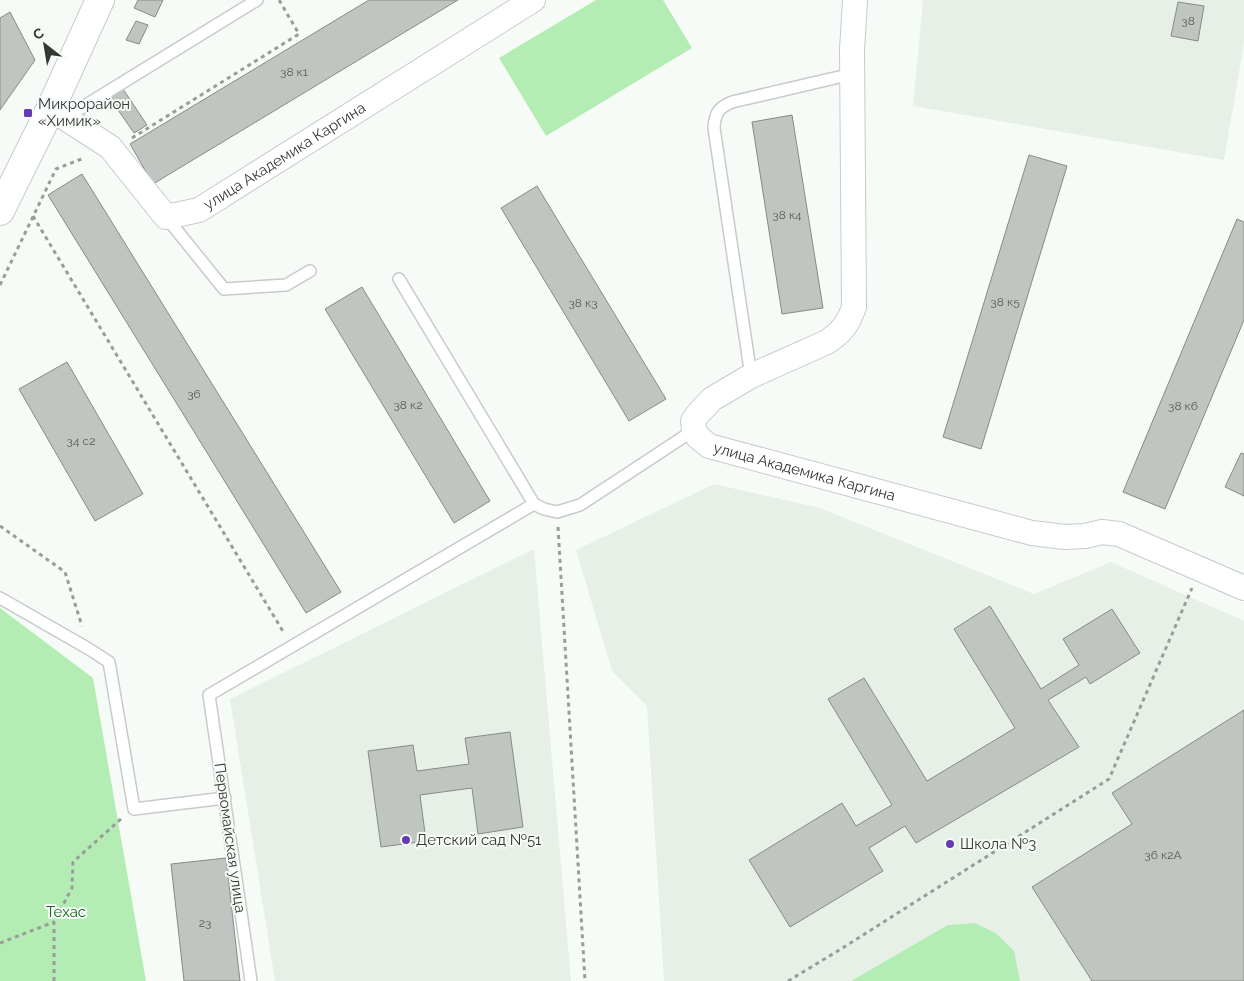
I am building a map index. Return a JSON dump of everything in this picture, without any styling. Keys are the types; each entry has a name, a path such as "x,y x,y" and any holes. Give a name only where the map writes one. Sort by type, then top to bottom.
{"street":[{"path":"0,211 57,114 100,0"},
{"name":"улица Академика Каргина","path":"166,217 199,210 533,0"},
{"path":"694,430 693,422 712,399 751,376 832,339 844,329 850,320 854,307 852,50 855,0"},
{"path":"57,114 110,147 166,217"},
{"name":"улица Академика Каргина","path":"694,430 709,446 1032,533 1065,538 1102,532 1119,534 1244,588"}],"lane":[{"path":"57,114 257,0"},
{"path":"751,376 714,119 724,105 732,102 852,74"},
{"path":"166,217 224,289 286,285 310,271"},
{"path":"399,279 534,504 557,512 580,506 694,430"},
{"path":"292,646 534,504"},
{"path":"0,598 89,648 109,662 134,809 225,798"},
{"name":"Первомайская улица","path":"252,981 210,695 292,646"}],"path":[{"path":"279,0 299,34"},
{"path":"33,216 292,646"},
{"path":"557,512 586,981"},
{"path":"0,526 65,572 89,648"},
{"path":"788,981 1109,778 1200,570"},
{"path":"54,981 54,922 72,888 73,862 134,809"},
{"path":"0,943 54,922"}],"shaded area":[{"path":"923,0 1244,0 1244,43 1224,160 913,106"},
{"name":"Школа №3","path":"714,484 820,508 1034,594 1111,562 1244,621 1244,981 664,981 647,706 612,671 576,550"},
{"name":"Детский сад №51","path":"534,549 571,981 275,981 230,699"}],"green space":[{"path":"596,0 663,0 692,48 546,136 499,58"},
{"name":"Техас","path":"0,608 93,678 146,981 0,981"},
{"path":"975,923 997,934 1014,951 1020,981 851,981 948,925"}],"building":[{"path":"138,0 163,0 155,17 134,8"},
{"path":"369,0 458,0 153,184 130,144"},
{"path":"1178,2 1204,6 1198,41 1171,36"},
{"path":"10,12 35,60 0,110 0,18"},
{"path":"136,21 148,25 139,44 126,40"},
{"path":"123,89 147,125 134,133 109,97"},
{"path":"792,115 823,308 782,314 752,122"},
{"path":"1029,155 1067,166 981,449 943,437"},
{"path":"82,174 341,592 306,613 48,195"},
{"path":"537,186 666,399 629,421 501,208"},
{"path":"1237,219 1244,222 1244,320 1165,509 1123,492"},
{"path":"362,287 490,501 454,523 325,309"},
{"path":"67,362 143,494 95,521 19,389"},
{"path":"1241,453 1244,454 1244,496 1225,487"},
{"path":"990,606 1041,689 1079,665 1063,639 1112,609 1140,653 1090,684 1086,677 1048,700 1079,747 916,843 905,826 869,848 883,871 790,927 749,860 842,803 856,826 892,805 828,699 864,678 927,781 1015,728 954,629"},
{"path":"1244,710 1244,981 1092,981 1032,887 1132,824 1112,793"},
{"path":"510,732 523,827 478,834 472,788 420,795 426,841 381,847 368,751 413,745 417,771 469,764 465,738"},
{"path":"226,858 240,981 184,981 171,864"}],"place":[{"name":"Микрорайон «Химик»","path":"28,113"},
{"name":"Детский сад №51","path":"406,840"},
{"name":"Школа №3","path":"950,844"}]}
